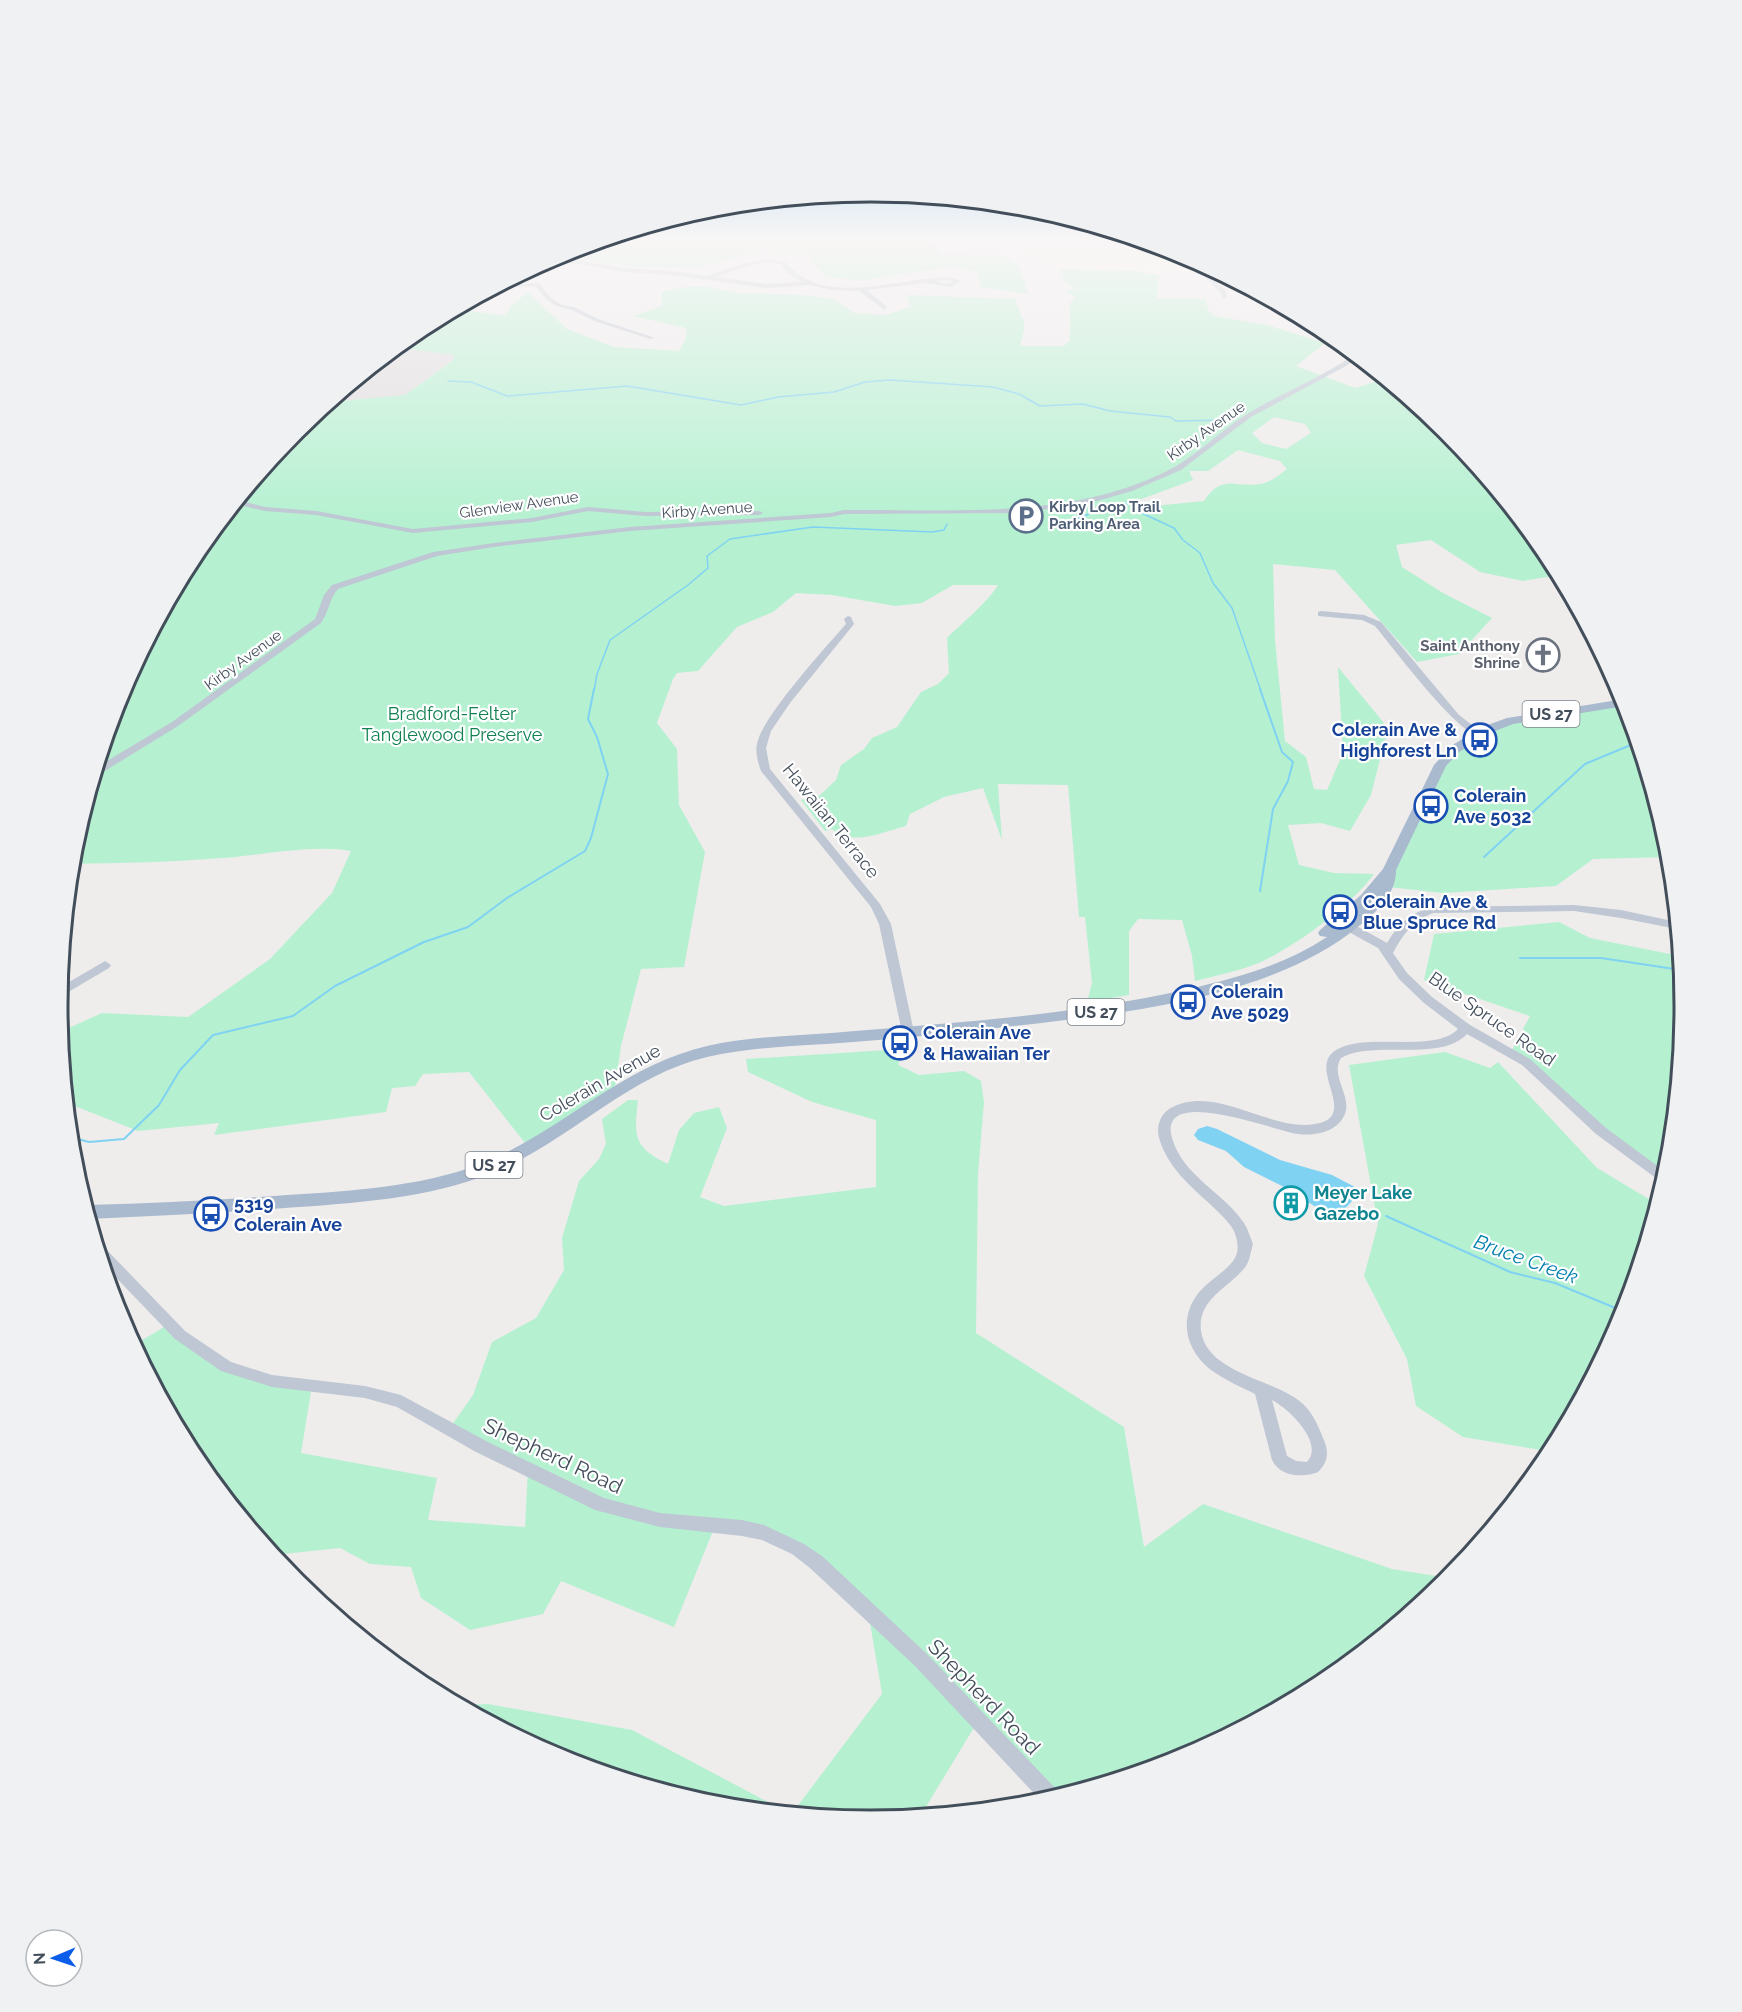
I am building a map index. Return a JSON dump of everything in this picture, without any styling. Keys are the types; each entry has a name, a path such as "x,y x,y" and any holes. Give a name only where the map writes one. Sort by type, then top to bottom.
{"main road":[{"name":"Colerain Avenue","path":"94,1212 227,1206 416,1189 466,1176 509,1158 636,1081 683,1059 756,1045 908,1032 1124,1007 1233,981 1300,959 1378,901 1388,886 1389,870 1440,765 1455,749 1478,734 1511,721 1615,704"}],"street":[{"path":"636,333 652,338"},
{"name":"Kirby Avenue","path":"104,767 184,718 300,635 322,617 328,594 344,583 436,554 620,530 831,515 844,512 1041,508 1080,501 1141,486 1180,468 1249,416 1330,375 1349,361"},
{"name":"Glenview Avenue","path":"245,504 265,509 315,513 413,531 532,520 588,509 645,514 844,512"},
{"path":"1321,614 1364,618 1378,624 1455,717 1478,734"},
{"name":"Hawaiian Terrace","path":"848,619 850,624 774,720 762,740 762,756 765,769 876,906 885,924 908,1032"},
{"path":"1342,927 1376,949 1388,952 1393,939 1412,919 1433,910 1574,908 1621,914 1670,925"},
{"name":"Blue Spruce Road","path":"1342,927 1371,939 1388,952 1390,959 1415,988 1466,1028 1526,1062 1601,1131 1657,1173"},
{"path":"1371,939 1393,939"},
{"path":"68,988 105,965"},
{"path":"1262,1390 1280,1460 1297,1469 1311,1468 1316,1464 1320,1453 1314,1431 1296,1406 1215,1365 1196,1338 1193,1317 1198,1302 1209,1289 1236,1270 1245,1256 1246,1245 1244,1235 1236,1221 1173,1161 1165,1141 1164,1131 1167,1119 1186,1107 1207,1107 1294,1129 1320,1128 1340,1112 1340,1097 1331,1071 1334,1060 1341,1052 1362,1047 1450,1040 1465,1032 1466,1028"},
{"name":"Shepherd Road","path":"109,1262 180,1335 226,1367 272,1381 379,1395 422,1412 482,1447 601,1505 660,1520 742,1528 764,1533 798,1549 816,1562 921,1660 1044,1790"}],"shaded area":[{"path":"410,349 459,355 405,395 342,401"}],"green space":[{"name":"Bradford-Felter Tanglewood Preserve","path":"433,333 577,333 613,347 678,351 685,340 686,333 1023,333 1020,346 1064,346 1070,340 1070,333 1292,333 1323,342 1296,366 1355,388 1376,382 1401,402 1475,476 1508,517 1550,577 1523,581 1480,572 1431,540 1396,545 1402,567 1443,593 1492,618 1459,654 1417,662 1335,570 1273,564 1275,640 1285,741 1306,757 1314,789 1327,790 1343,753 1338,667 1388,728 1371,795 1350,831 1321,823 1288,825 1299,865 1334,873 1374,874 1336,913 1301,939 1268,959 1239,970 1195,981 1192,956 1182,920 1138,919 1129,931 1129,995 1087,1002 1092,983 1085,917 1079,917 1068,785 998,784 1002,840 983,788 944,797 910,814 906,826 858,838 840,834 832,829 825,831 801,800 820,795 836,780 841,765 864,749 872,738 897,727 921,692 938,684 949,673 947,638 982,605 998,585 953,585 922,603 895,606 832,595 796,593 773,612 737,627 698,671 677,673 657,723 677,749 679,805 705,852 684,967 641,969 621,1046 614,1095 529,1148 469,1072 423,1074 415,1086 392,1088 386,1112 214,1135 219,1123 138,1131 73,1106 68,1028 102,1013 188,1017 270,959 332,893 351,851 304,849 238,857 80,864 95,798 110,748 129,699 150,651 175,604 203,560 267,476 341,402 405,395 452,361 455,355 410,349","holes":["1274,417 1305,424 1311,433 1286,449 1262,443 1252,433","1238,450 1280,461 1287,469 1275,478 1257,484 1218,486 1204,501 1145,507 1136,501 1193,480 1189,471 1208,471"]},
{"path":"1615,704 1632,748 1647,798 1660,857 1593,859 1556,886 1443,893 1388,887 1440,765 1478,734 1537,716"},
{"path":"1559,922 1590,938 1673,955 1673,1059 1668,1111 1657,1172 1511,1052 1530,1016 1424,980 1434,934"},
{"path":"903,1049 898,1065 919,1075 964,1071 981,1081 984,1102 978,1174 976,1333 1124,1427 1144,1547 1203,1504 1392,1569 1437,1576 1401,1610 1317,1674 1273,1702 1226,1727 1178,1748 1129,1767 1044,1790 978,1721 925,1808 871,1810 798,1806 882,1694 868,1611 798,1549 715,1526 674,1627 561,1581 543,1614 470,1630 421,1598 411,1567 370,1564 340,1548 284,1554 234,1495 203,1452 175,1408 141,1341 169,1324 226,1367 312,1386 301,1453 437,1478 428,1520 525,1527 528,1469 449,1429 473,1395 492,1342 536,1318 564,1270 562,1238 579,1181 599,1159 606,1144 602,1119 628,1100 638,1100 636,1123 638,1139 648,1152 668,1164 679,1130 694,1113 719,1107 727,1128 700,1197 724,1206 876,1187 876,1120 812,1102 748,1072 746,1059"},
{"path":"1445,1052 1490,1068 1498,1062 1597,1168 1650,1200 1632,1264 1592,1361 1567,1408 1540,1450 1463,1437 1416,1406 1407,1359 1364,1276 1378,1224 1349,1065"},
{"path":"488,1704 632,1730 771,1803 714,1794 613,1767 516,1727 474,1705"}],"water":[{"path":"1207,1126 1280,1160 1332,1175 1355,1187 1355,1198 1340,1214 1325,1213 1288,1189 1244,1167 1226,1151 1198,1140 1194,1135 1198,1129"}],"waterway":[{"path":"448,381 471,382 507,396 627,386 741,405 778,397 834,392 865,382 890,380 993,387 1019,394 1040,406 1083,404 1110,411 1170,417 1176,421 1229,420"},
{"path":"1072,520 1085,516 1105,504 1131,504 1135,510 1174,528 1183,540 1200,553 1213,583 1232,608 1261,691"},
{"path":"594,691 597,674 610,640 688,585 708,568 707,556 730,539 813,527 932,532 944,530 947,524"},
{"path":"79,1139 89,1142 124,1139 159,1105 180,1070 213,1035 293,1016 335,986 424,942 468,927 507,898 585,851 591,838 608,774 597,737 588,719 594,689"},
{"path":"1260,689 1282,752 1293,762 1288,781 1273,809 1260,891"},
{"path":"1484,857 1585,764 1631,745"},
{"path":"1520,958 1601,958 1673,969"},
{"name":"Bruce Creek","path":"1386,1216 1510,1272 1555,1283 1615,1308"}],"place":[{"name":"Kirby Loop Trail Parking Area","path":"1026,516"},
{"name":"Saint Anthony Shrine","path":"1543,655"},
{"name":"Colerain Ave & Highforest Ln","path":"1480,740"},
{"name":"Colerain Ave 5032","path":"1431,806"},
{"name":"Colerain Ave & Blue Spruce Rd","path":"1340,912"},
{"name":"Colerain Ave 5029","path":"1188,1002"},
{"name":"Colerain Ave & Hawaiian Ter","path":"900,1043"},
{"name":"Meyer Lake Gazebo","path":"1291,1203"},
{"name":"5319 Colerain Ave","path":"211,1214"}]}
